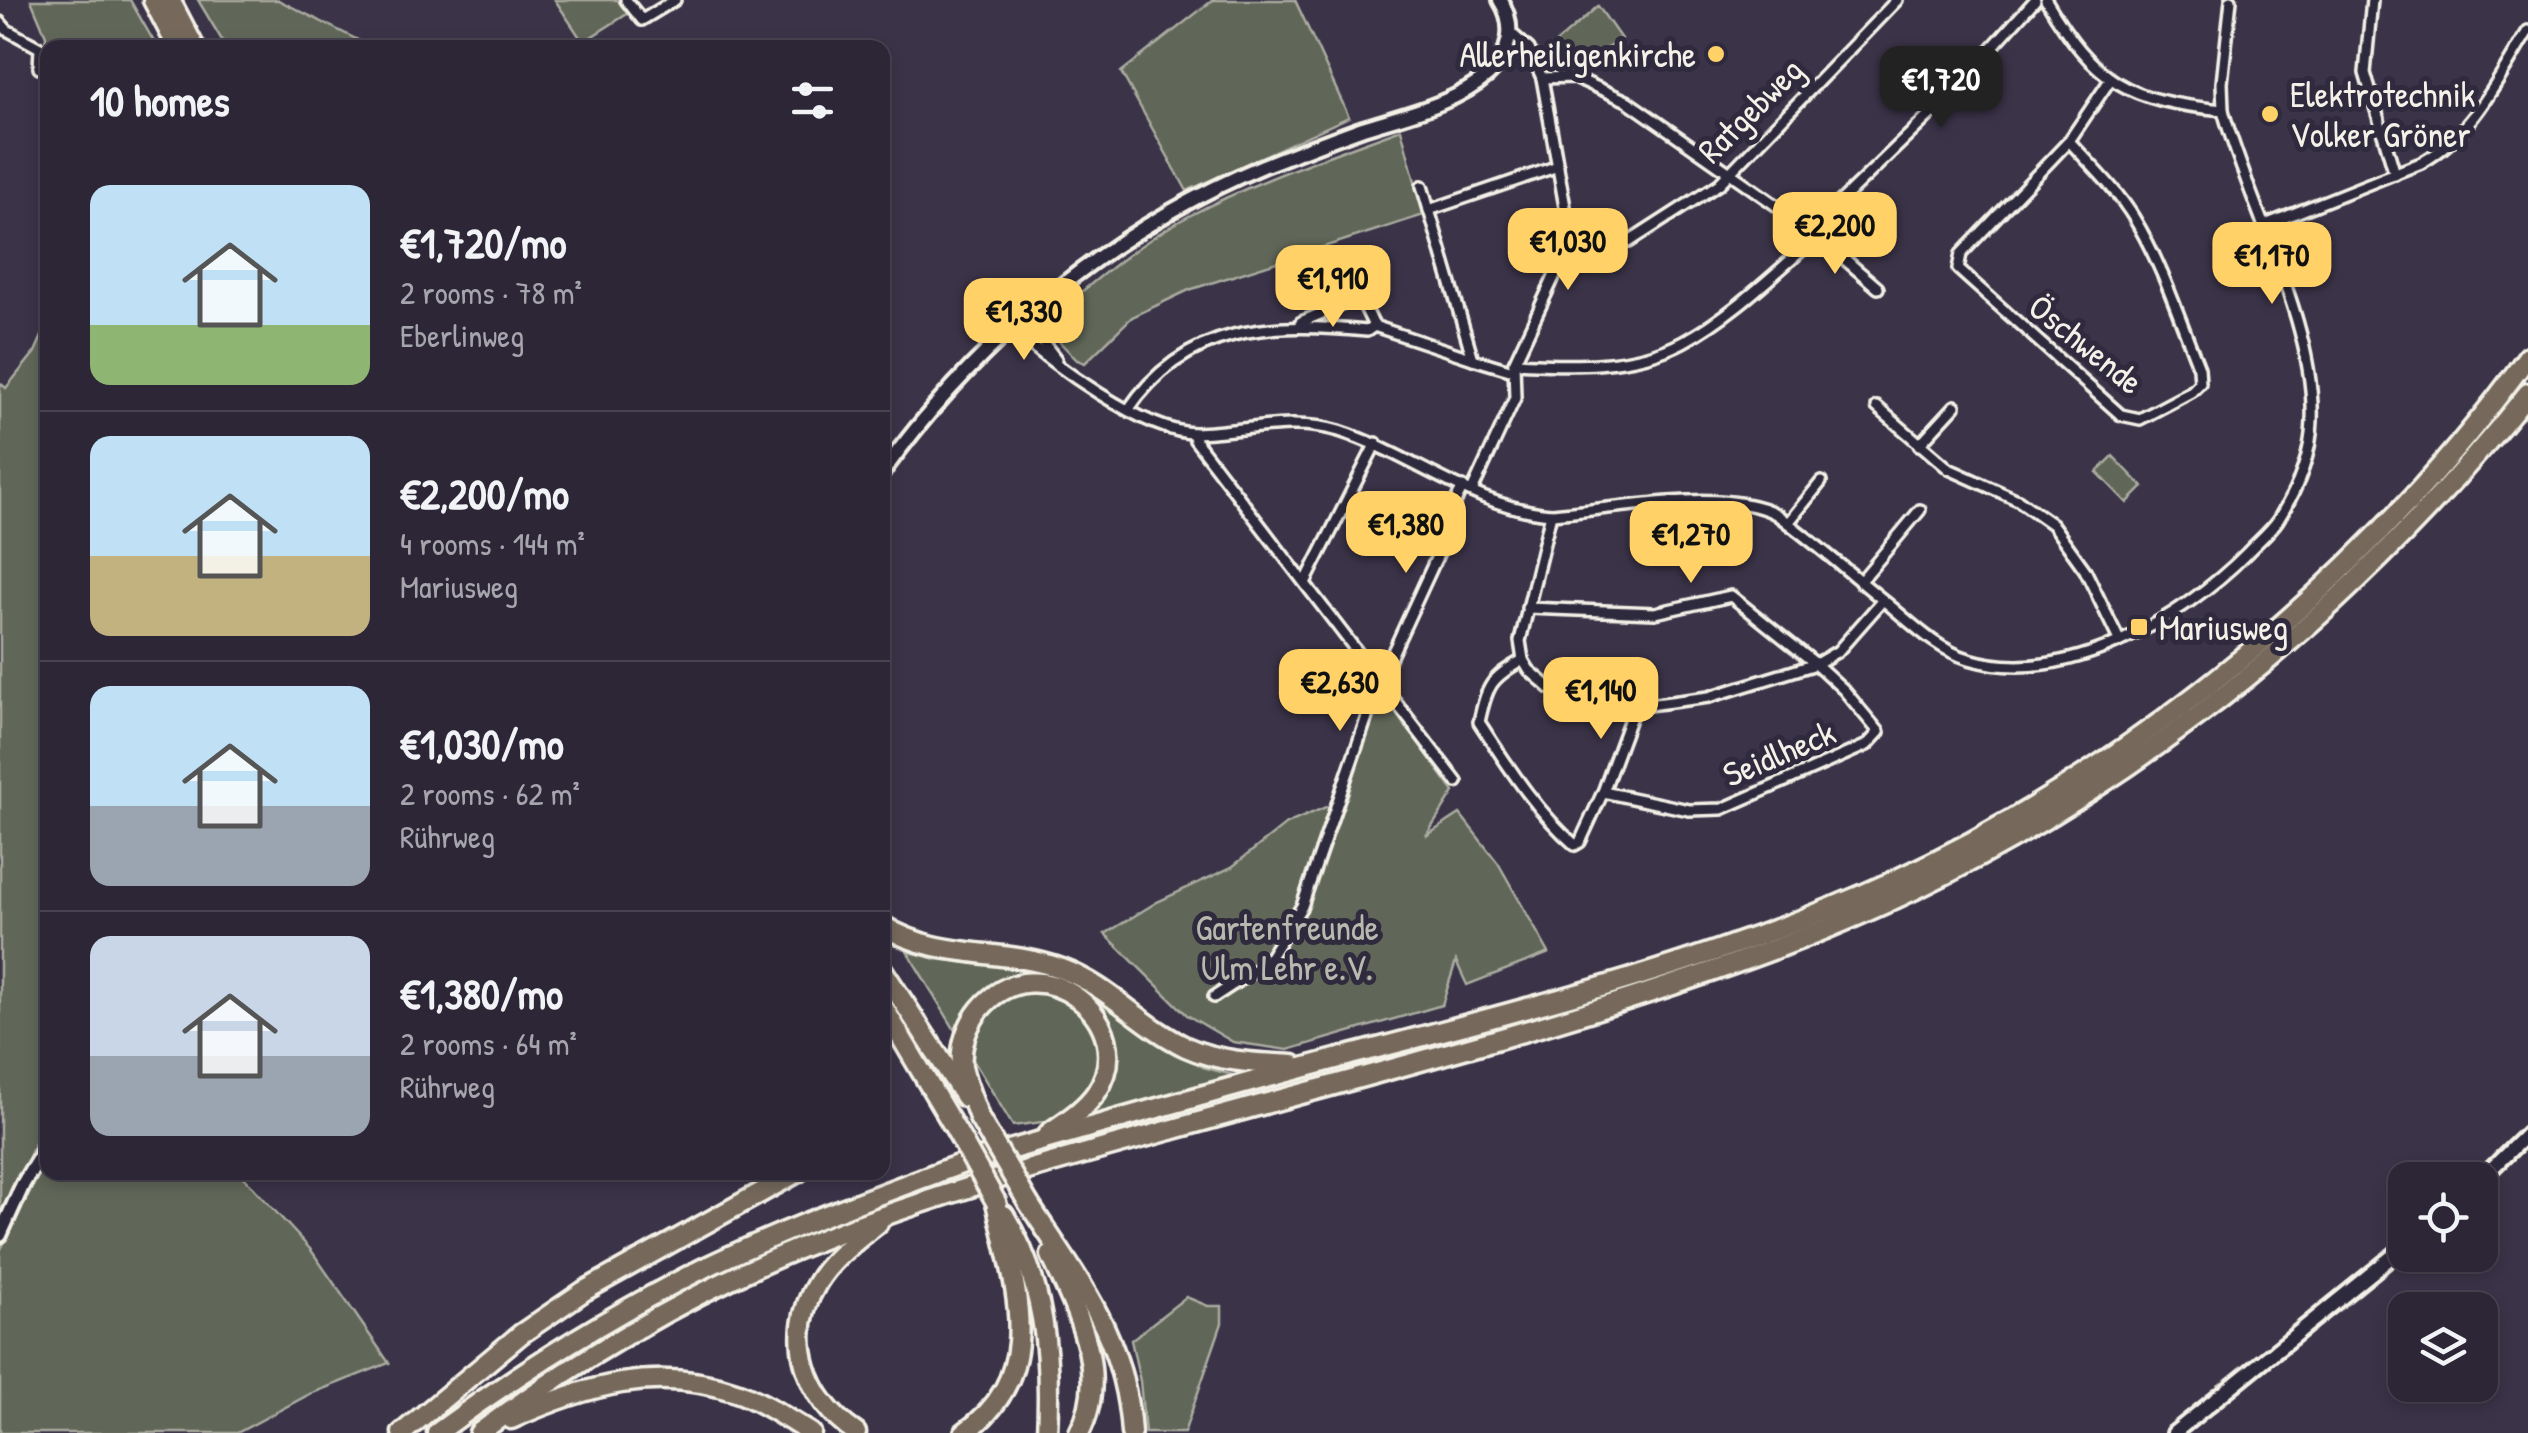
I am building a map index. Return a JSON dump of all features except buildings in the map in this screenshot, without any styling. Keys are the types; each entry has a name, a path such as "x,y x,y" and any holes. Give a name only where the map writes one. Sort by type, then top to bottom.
{"highway":[{"path":"153,0 174,40"},
{"path":"170,0 191,40"},
{"path":"437,1433 596,1326 704,1268 877,1195 963,1163 1576,994 1721,948 1888,883 2016,817 2204,688 2335,574 2446,458 2528,356"},
{"path":"480,1433 551,1381 635,1330 778,1258 888,1214 1044,1164 1602,1007 1794,942 1946,875 2024,834 2131,766 2267,664 2413,526 2528,393"},
{"path":"890,930 934,949 1060,968 1108,992 1187,1047 1214,1056 1308,1066"},
{"path":"890,981 1097,1308 1124,1374 1131,1433"},
{"path":"979,1118 962,1068 962,1045 970,1024 985,1003 1007,988 1034,981 1052,984 1070,992 1095,1015 1102,1028 1108,1062 1104,1078 1086,1104 1037,1142"},
{"path":"890,1018 958,1132 996,1202 1011,1240 1029,1265 1046,1328 1050,1368 1048,1427"},
{"path":"402,1433 521,1334 584,1292 784,1180"},
{"path":"1029,1204 1088,1344 1092,1396 1079,1433"},
{"path":"856,1433 828,1410 814,1391 801,1350 802,1327 807,1304 830,1266 888,1214"},
{"path":"964,1433 998,1403 1017,1362 1018,1310 1011,1240"},
{"path":"480,1433 559,1397 638,1379 672,1379 738,1393 811,1433"}],"street":[{"path":"626,0 642,20 675,0"},
{"path":"890,462 946,393 1024,318 1096,259 1177,207 1260,168 1422,109 1476,84 1497,64 1511,33 1510,18 1500,0"},
{"name":"Ratgebweg","path":"1629,242 1719,184 1897,0"},
{"path":"1347,266 1374,326 1473,359 1514,367 1564,366 1653,354 1681,343 1740,304 1960,84 2035,0"},
{"path":"2046,0 2074,46 2110,80 2166,103 2223,110"},
{"path":"1012,329 1128,410 1161,426 1192,433 1300,425 1325,427 1376,443 1508,507 1550,514 1626,506 1738,502 1768,510 1944,648 1994,665 2042,664 2120,640 2165,619 2236,564 2276,523 2305,467 2312,421 2310,381 2293,308 2223,110 2230,0"},
{"path":"2372,0 2365,72 2395,174"},
{"path":"0,22 40,48 39,68"},
{"path":"2263,226 2441,152 2470,123 2528,32"},
{"path":"1214,998 1266,964 1302,906 1378,682 1440,550 1437,538 1514,398 1514,367 1526,334 1536,321 1562,247 1566,218 1542,78 1529,49 1511,33"},
{"path":"1542,78 1574,77 1591,82 1637,108 1816,232 1878,288"},
{"name":"Öschwende","path":"2069,141 2133,216 2153,253 2199,368 2200,383 2191,392 2140,419 2121,415 1958,269 1962,254 2069,141 2110,80"},
{"path":"1429,210 1558,166"},
{"path":"1422,186 1473,359"},
{"path":"1294,326 1360,297"},
{"path":"1024,318 1061,366"},
{"path":"1128,410 1154,377 1188,352 1248,331 1294,326 1367,331 1374,326"},
{"path":"1920,445 1955,406"},
{"path":"1877,407 1949,469 2018,500 2052,524 2085,570 2120,640"},
{"path":"1192,433 1457,782"},
{"path":"1305,583 1376,443"},
{"path":"1788,523 1821,482"},
{"path":"1860,582 1920,510"},
{"path":"1550,514 1520,640 1523,660 1536,679 1564,694 1635,705 1709,698 1816,664 1838,651 1883,600"},
{"path":"1528,608 1655,613 1731,596 1816,664"},
{"path":"1523,660 1501,672 1487,688 1479,722 1537,806 1575,845 1580,842 1603,792 1635,705"},
{"name":"Seidlheck","path":"1603,792 1689,810 1722,809 1866,745 1879,732 1816,664"},
{"path":"2498,1162 2528,1133"},
{"path":"0,1235 40,1157"},
{"path":"2174,1433 2388,1260"}],"green space":[{"path":"31,0 130,0 153,40 45,40"},
{"path":"198,0 278,0 358,40 222,40"},
{"path":"555,0 618,0 627,14 582,40"},
{"path":"1213,0 1295,0 1349,117 1187,191 1121,72"},
{"path":"1598,6 1621,39 1569,72 1542,55"},
{"path":"1401,129 1424,215 1189,290 1132,317 1085,363 1054,336 1057,312 1170,227 1266,180"},
{"path":"40,341 40,1135 0,1223 0,383 6,388"},
{"path":"2113,456 2143,487 2127,503 2097,472"},
{"name":"Gartenfreunde Ulm Lehr e.V.","path":"1381,691 1454,792 1426,836 1460,814 1498,863 1549,953 1467,985 1456,961 1442,1005 1288,1050 1233,1042 1187,1015 1105,934 1157,902 1232,867 1286,824 1347,798"},
{"path":"907,951 935,959 1046,971 1104,1001 1203,1067 1233,1075 1094,1115 1013,1126"},
{"path":"40,1173 40,1180 246,1180 311,1250 389,1363 310,1394 237,1433 0,1433 0,1251"},
{"path":"1186,1297 1208,1306 1222,1306 1222,1323 1184,1433 1145,1433 1131,1340"}],"place":[{"name":"Allerheiligenkirche","path":"1716,54"},
{"name":"Elektrotechnik Volker Gröner","path":"2270,114"},
{"name":"Mariusweg","path":"2139,627"}]}
